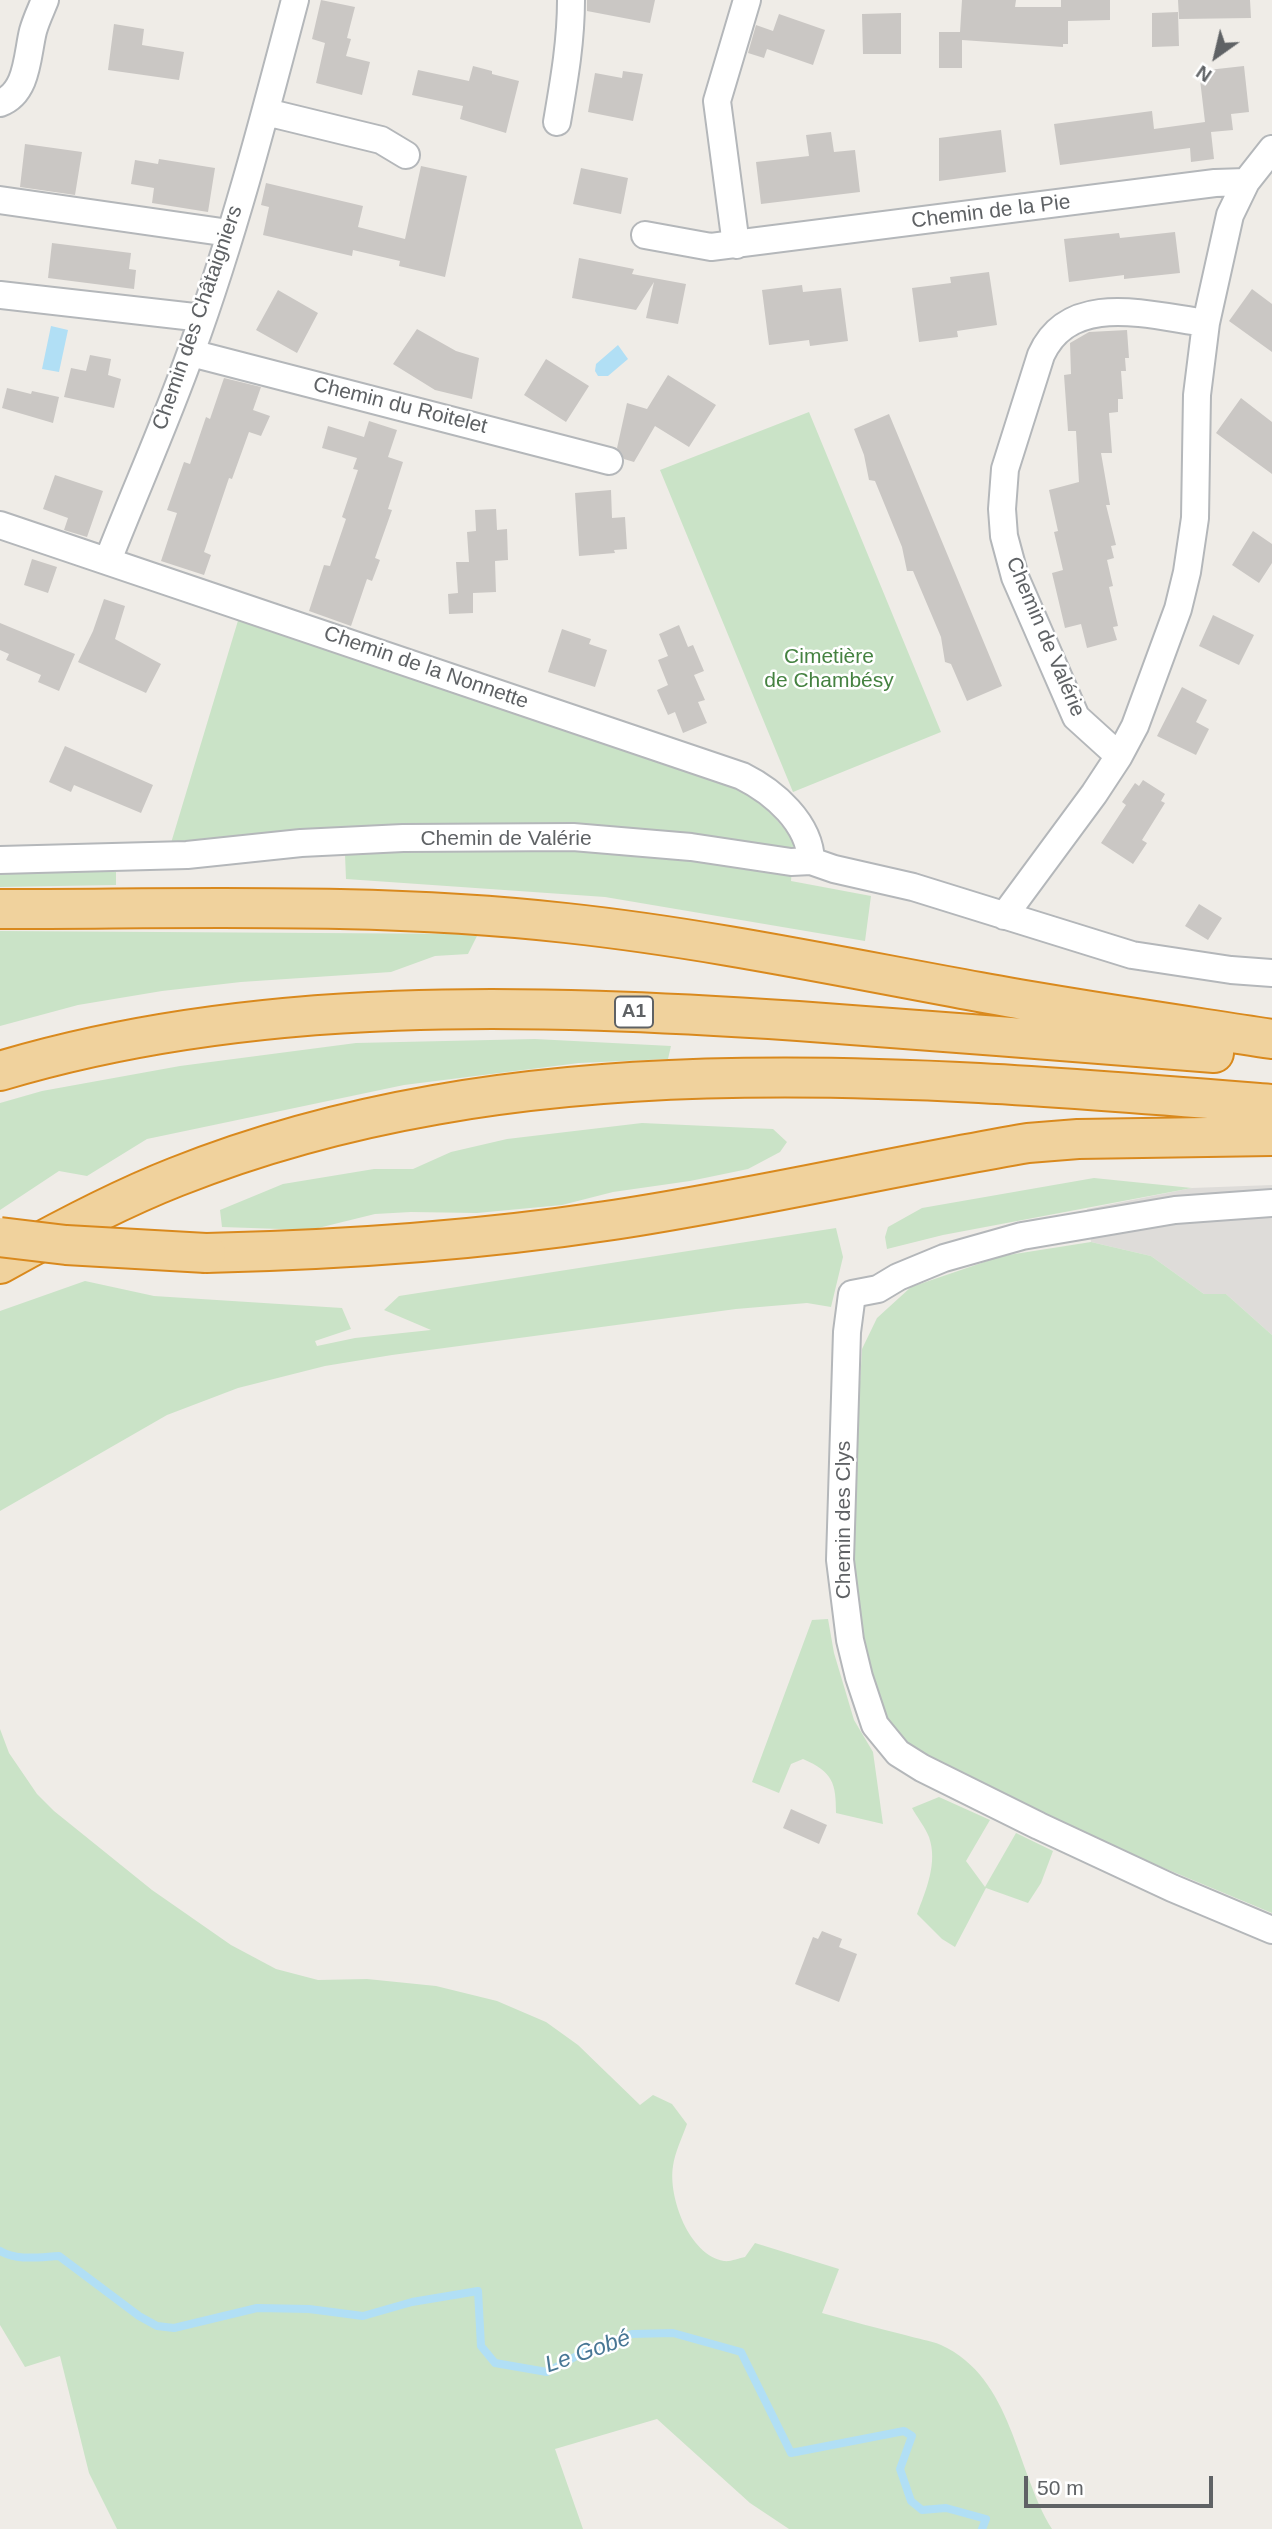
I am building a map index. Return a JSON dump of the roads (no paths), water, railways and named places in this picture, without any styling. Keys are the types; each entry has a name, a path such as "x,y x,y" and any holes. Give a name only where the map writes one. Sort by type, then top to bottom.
{"highway":[{"path":"0,909 361,911 474,915 565,923 698,941 983,993 1272,1039"},
{"name":"A1","path":"0,1071 84,1049 219,1026 355,1014 489,1010 612,1012 775,1020 1272,1057"},
{"path":"0,1264 115,1203 242,1153 373,1118 507,1095 642,1082 776,1077 1040,1087 1272,1104"},
{"path":"0,1237 66,1245 205,1253 368,1247 548,1230 678,1210 1028,1143 1272,1136"}],"street":[{"path":"0,103 10,98 19,87 34,27 45,0"},
{"name":"Chemin des Châtaigniers","path":"108,560 203,318 266,112 295,0"},
{"path":"557,122 571,26 570,0"},
{"path":"736,245 718,101 747,0"},
{"path":"266,112 381,140 406,155"},
{"path":"1004,916 1119,756 1135,726 1178,609 1195,518 1197,395 1206,323 1224,234 1245,182 1272,149"},
{"name":"Chemin de la Pie","path":"645,235 711,247 736,245 1215,183 1245,182"},
{"path":"0,200 229,233"},
{"path":"0,295 203,318"},
{"name":"Chemin de Valérie","path":"1119,756 1076,717 1015,577 1002,522 1005,469 1041,355 1048,341 1061,327 1085,316 1105,311 1206,323"},
{"name":"Chemin du Roitelet","path":"191,353 609,461"},
{"name":"Chemin de la Nonnette","path":"0,525 742,776 758,783 791,813 811,848 811,861"},
{"name":"Chemin de Valérie","path":"0,860 187,855 301,843 403,838 573,837 691,847 791,862 811,861 913,887 1132,955 1231,970 1272,973"},
{"name":"Chemin des Clys","path":"1272,1203 1175,1210 1022,1236 944,1258 898,1277 878,1289 852,1294 847,1332 840,1560 850,1640 859,1677 875,1725 898,1753 922,1768 1038,1826 1172,1888 1272,1930"}],"water":[{"path":"51,326 68,330 59,372 42,369"},
{"path":"618,345 628,359 608,376 598,376 595,371 596,364"}],"waterway":[{"name":"Le Gobé","path":"0,2251 21,2257 59,2256 139,2316 157,2326 174,2328 257,2308 309,2309 363,2316 412,2302 478,2291 481,2346 495,2363 547,2372 584,2352 632,2334 673,2333 741,2352 791,2453 904,2431 912,2436 900,2469 911,2501 922,2510 946,2508 986,2519 982,2529"}],"park label":[{"name":"Cimetière de Chambésy","path":"829,669"}]}
